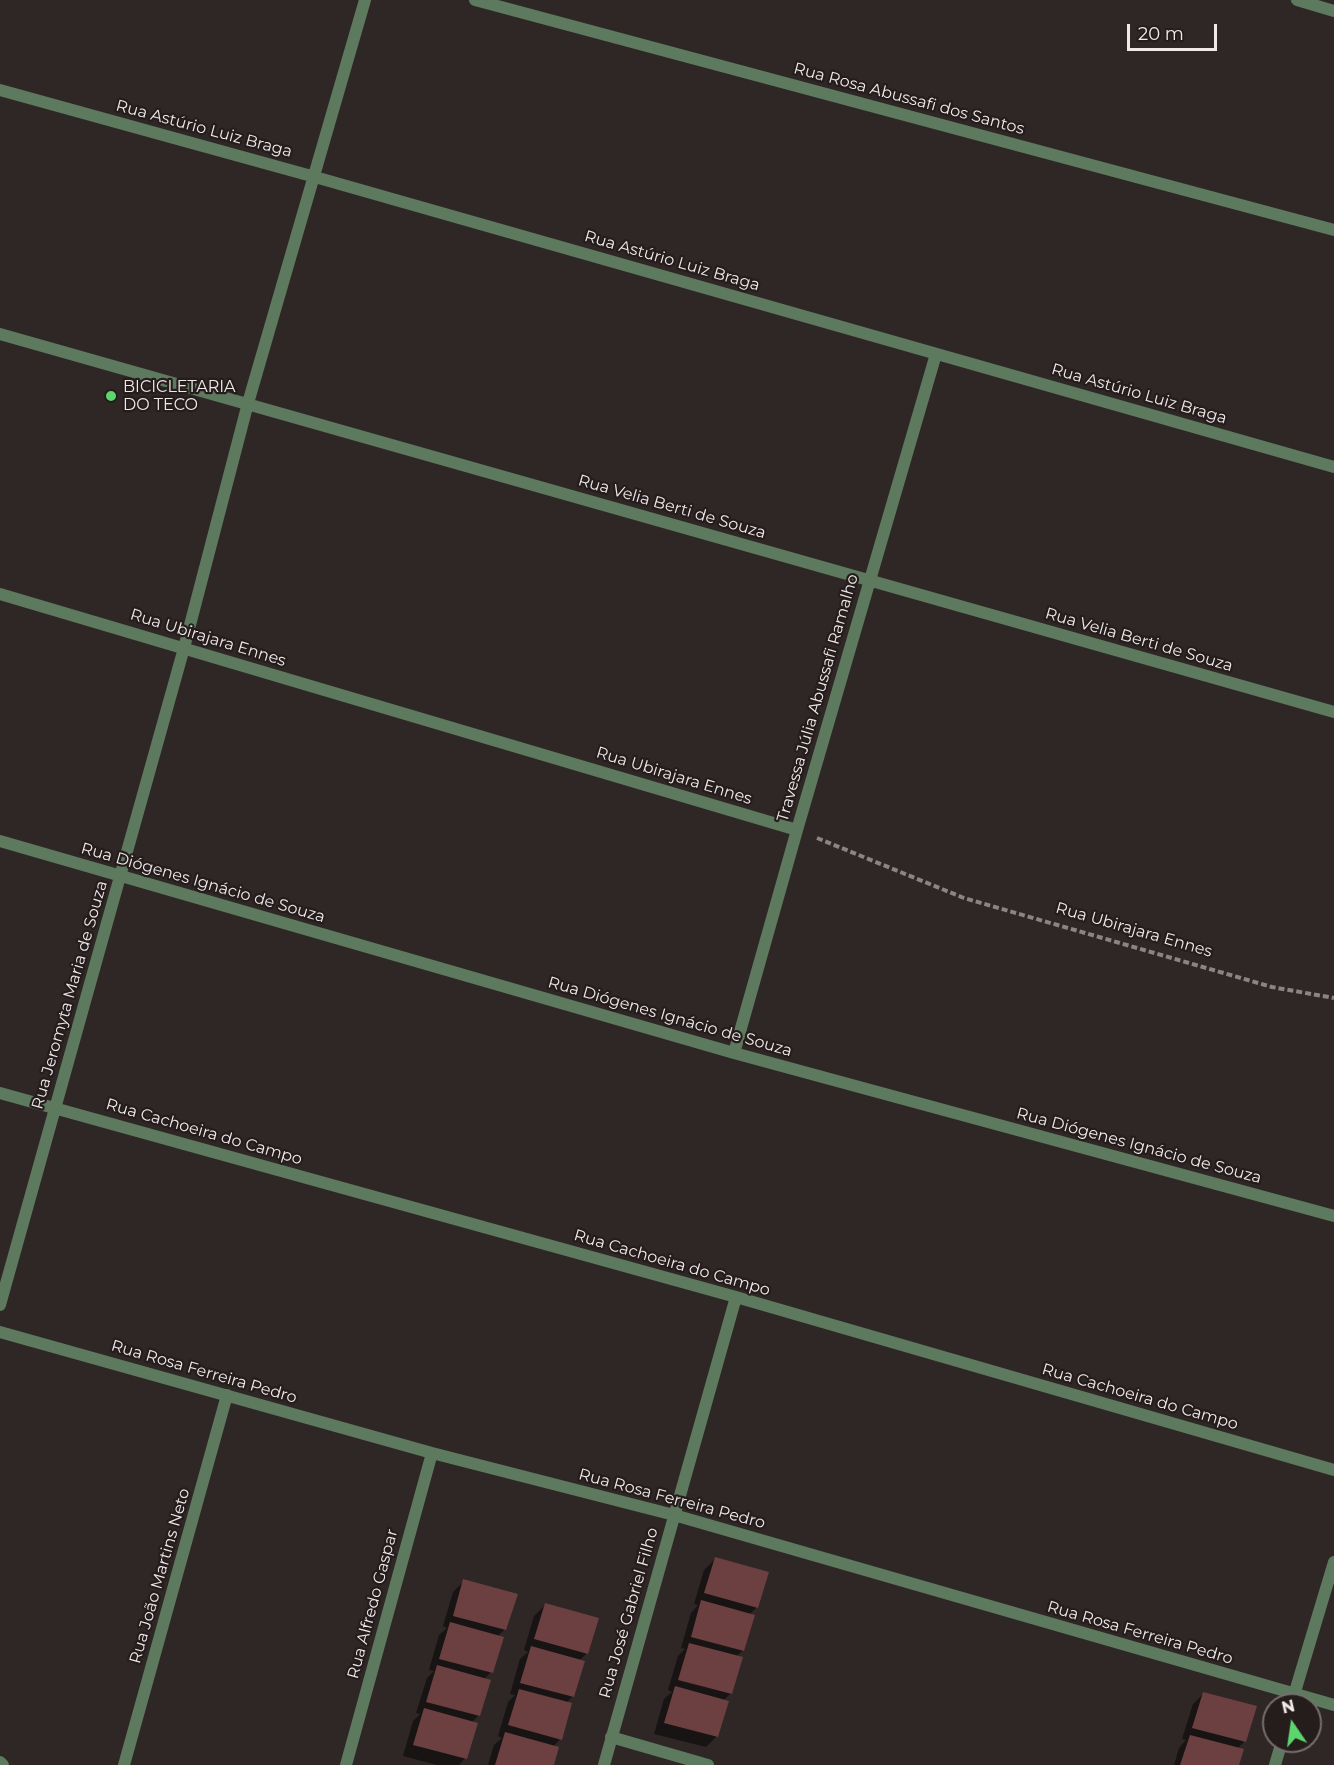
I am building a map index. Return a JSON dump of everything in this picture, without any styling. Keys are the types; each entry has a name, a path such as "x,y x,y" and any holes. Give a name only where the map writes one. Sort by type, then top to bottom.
{"street":[{"name":"Rua Jeromyta Maria de Souza","path":"0,1305 184,648 248,403 365,0"},
{"name":"Rua Rosa Abussafi dos Santos","path":"475,0 1334,230"},
{"path":"1297,0 1334,11"},
{"name":"Rua Astúrio Luiz Braga","path":"0,90 315,177 1334,467"},
{"name":"Rua Velia Berti de Souza","path":"0,334 1334,712"},
{"name":"Travessa Júlia Abussafi Ramalho","path":"734,1053 936,354"},
{"name":"Rua Ubirajara Ennes","path":"0,594 797,830"},
{"name":"Rua Diógenes Ignácio de Souza","path":"0,841 734,1053 1334,1216"},
{"name":"Rua Cachoeira do Campo","path":"0,1093 736,1297 1334,1470"},
{"name":"Rua José Gabriel Filho","path":"604,1765 736,1297"},
{"name":"Rua Rosa Ferreira Pedro","path":"0,1332 432,1453 674,1515 1270,1693"},
{"name":"Rua João Martins Neto","path":"124,1765 227,1395"},
{"name":"Rua Alfredo Gaspar","path":"346,1765 432,1453"},
{"path":"1295,1693 1334,1562"},
{"path":"611,1737 708,1765"},
{"path":"0,1762 3,1765"}],"path":[{"name":"Rua Ubirajara Ennes","path":"797,830 964,898 1272,987 1334,998"}],"building":[{"path":"715,1557 769,1572 758,1608 704,1593"},
{"path":"463,1579 518,1594 506,1630 453,1616"},
{"path":"701,1600 755,1615 744,1651 691,1637"},
{"path":"545,1603 599,1618 588,1654 534,1639"},
{"path":"450,1622 504,1637 493,1673 439,1659"},
{"path":"689,1643 743,1657 732,1694 678,1680"},
{"path":"531,1646 585,1661 574,1697 520,1683"},
{"path":"437,1665 491,1680 480,1716 426,1702"},
{"path":"675,1686 729,1701 718,1737 664,1723"},
{"path":"519,1689 572,1703 562,1740 508,1725"},
{"path":"1203,1692 1257,1706 1246,1742 1192,1728"},
{"path":"424,1708 478,1723 467,1759 413,1745"},
{"path":"505,1732 559,1747 554,1765 495,1765"},
{"path":"1190,1735 1244,1749 1239,1765 1180,1765"}],"place":[{"name":"BICICLETARIA DO TECO","path":"111,396"}]}
